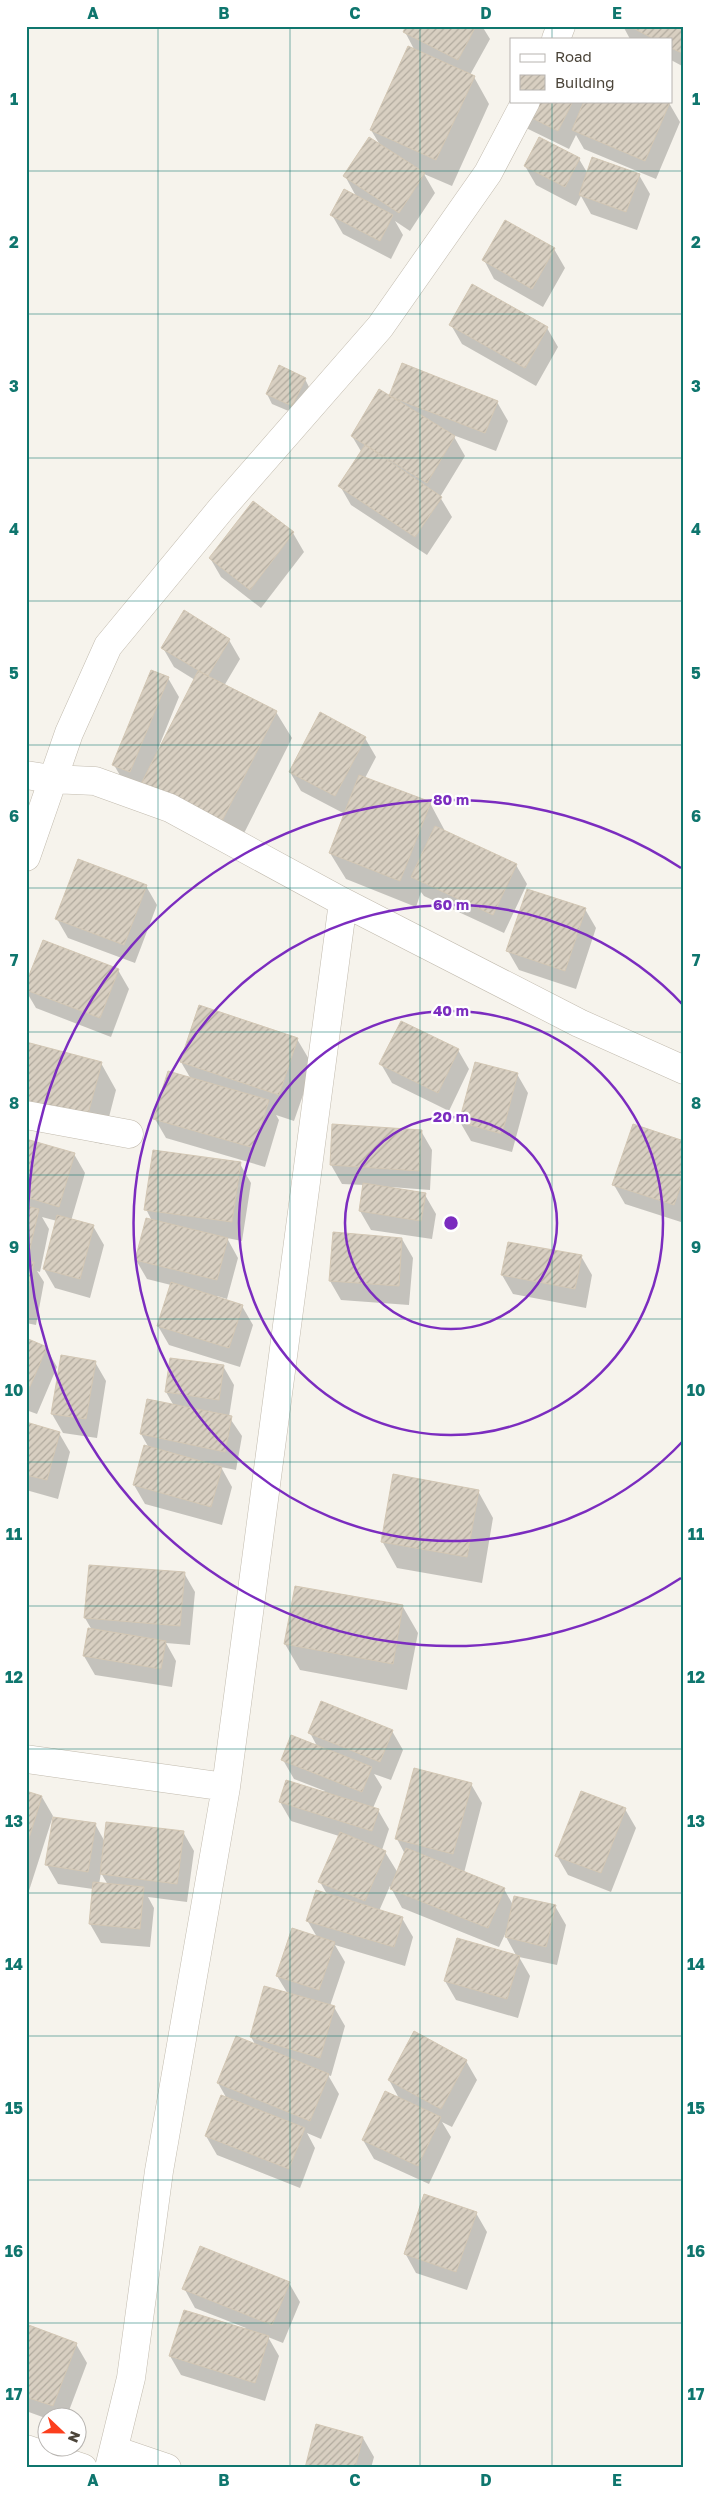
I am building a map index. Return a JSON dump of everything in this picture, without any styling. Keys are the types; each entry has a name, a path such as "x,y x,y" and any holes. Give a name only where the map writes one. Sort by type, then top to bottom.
{"street":[{"path":"556,38 561,26"},
{"path":"26,857 39,777 69,733 108,646 221,509 380,327 488,173 525,102"},
{"path":"39,777 95,781 170,808 343,902 579,1022 684,1070"},
{"path":"167,2468 111,2459 131,2378 159,2171 226,1787 343,902"},
{"path":"26,1115 129,1134"},
{"path":"26,1760 226,1787"},
{"path":"26,2449 83,2468"}],"building":[{"path":"406,26 476,26 458,60 403,32"},
{"path":"629,26 684,26 684,54 672,48 672,38 652,38"},
{"path":"408,46 475,76 436,160 370,130"},
{"path":"512,102 572,102 558,131 510,107"},
{"path":"584,102 670,102 645,161 572,130"},
{"path":"369,137 425,173 399,213 343,176"},
{"path":"539,137 580,158 565,187 524,166"},
{"path":"592,157 640,174 626,212 579,195"},
{"path":"344,189 393,215 380,241 330,215"},
{"path":"505,220 555,248 532,289 482,260"},
{"path":"472,284 548,327 525,368 449,325"},
{"path":"402,363 498,401 485,433 389,396"},
{"path":"279,365 306,378 292,406 266,394"},
{"path":"379,389 455,436 427,483 351,436"},
{"path":"365,445 442,497 415,537 338,486"},
{"path":"253,501 294,532 250,590 209,558"},
{"path":"184,610 230,639 208,676 161,648"},
{"path":"151,670 169,677 130,772 112,765"},
{"path":"198,671 277,711 219,827 139,788"},
{"path":"320,712 366,737 335,796 289,772"},
{"path":"359,775 431,802 400,881 329,853"},
{"path":"435,826 517,864 493,915 411,877"},
{"path":"78,859 147,885 124,945 55,919"},
{"path":"527,889 586,908 565,971 506,951"},
{"path":"43,940 119,969 100,1018 26,990 26,983"},
{"path":"199,1005 298,1038 279,1095 180,1062"},
{"path":"401,1021 459,1049 438,1093 379,1064"},
{"path":"26,1042 102,1062 87,1118 26,1102"},
{"path":"475,1062 518,1073 502,1134 459,1122"},
{"path":"168,1071 269,1100 254,1148 153,1119"},
{"path":"332,1124 422,1130 419,1171 330,1165"},
{"path":"633,1124 684,1141 684,1176 674,1205 612,1185"},
{"path":"26,1139 75,1153 59,1207 26,1197"},
{"path":"153,1150 241,1162 232,1222 144,1210"},
{"path":"363,1183 426,1193 421,1221 359,1211"},
{"path":"26,1206 39,1209 29,1253 26,1252"},
{"path":"57,1215 94,1225 80,1279 43,1269"},
{"path":"146,1218 228,1238 217,1280 135,1260"},
{"path":"333,1232 402,1238 399,1286 329,1281"},
{"path":"508,1242 582,1255 575,1289 501,1275"},
{"path":"26,1261 34,1262 26,1301"},
{"path":"171,1282 243,1305 229,1348 157,1326"},
{"path":"26,1338 47,1347 26,1396"},
{"path":"61,1355 96,1361 86,1419 51,1414"},
{"path":"170,1358 224,1365 219,1400 165,1392"},
{"path":"147,1399 232,1416 225,1452 140,1434"},
{"path":"26,1422 60,1432 47,1480 26,1475"},
{"path":"144,1445 222,1467 211,1507 133,1485"},
{"path":"393,1474 479,1490 467,1557 381,1542"},
{"path":"89,1565 185,1572 180,1626 84,1618"},
{"path":"295,1586 403,1605 393,1664 284,1644"},
{"path":"88,1628 166,1641 161,1669 83,1656"},
{"path":"321,1701 393,1730 380,1762 308,1733"},
{"path":"291,1735 372,1767 362,1792 281,1760"},
{"path":"414,1768 472,1783 453,1854 395,1839"},
{"path":"286,1780 379,1809 372,1831 279,1802"},
{"path":"26,1791 42,1796 26,1848"},
{"path":"581,1791 626,1808 601,1873 555,1856"},
{"path":"53,1817 96,1823 88,1872 45,1865"},
{"path":"106,1822 184,1831 177,1884 100,1874"},
{"path":"340,1832 386,1851 365,1901 318,1882"},
{"path":"406,1848 505,1888 488,1928 390,1889"},
{"path":"93,1882 144,1887 140,1929 89,1924"},
{"path":"316,1890 403,1917 394,1947 306,1921"},
{"path":"514,1896 556,1905 546,1947 505,1937"},
{"path":"292,1928 335,1942 319,1990 276,1976"},
{"path":"457,1938 520,1956 507,1999 444,1981"},
{"path":"264,1986 335,2006 320,2058 250,2037"},
{"path":"414,2031 467,2060 441,2109 388,2080"},
{"path":"236,2036 329,2074 310,2121 217,2083"},
{"path":"385,2091 441,2117 418,2166 362,2140"},
{"path":"221,2095 305,2128 289,2169 205,2136"},
{"path":"424,2194 477,2212 456,2272 404,2254"},
{"path":"200,2246 290,2282 272,2325 182,2289"},
{"path":"184,2310 269,2336 255,2383 169,2356"},
{"path":"26,2324 77,2343 53,2406 26,2397"},
{"path":"316,2424 363,2437 355,2468 305,2468"}]}
